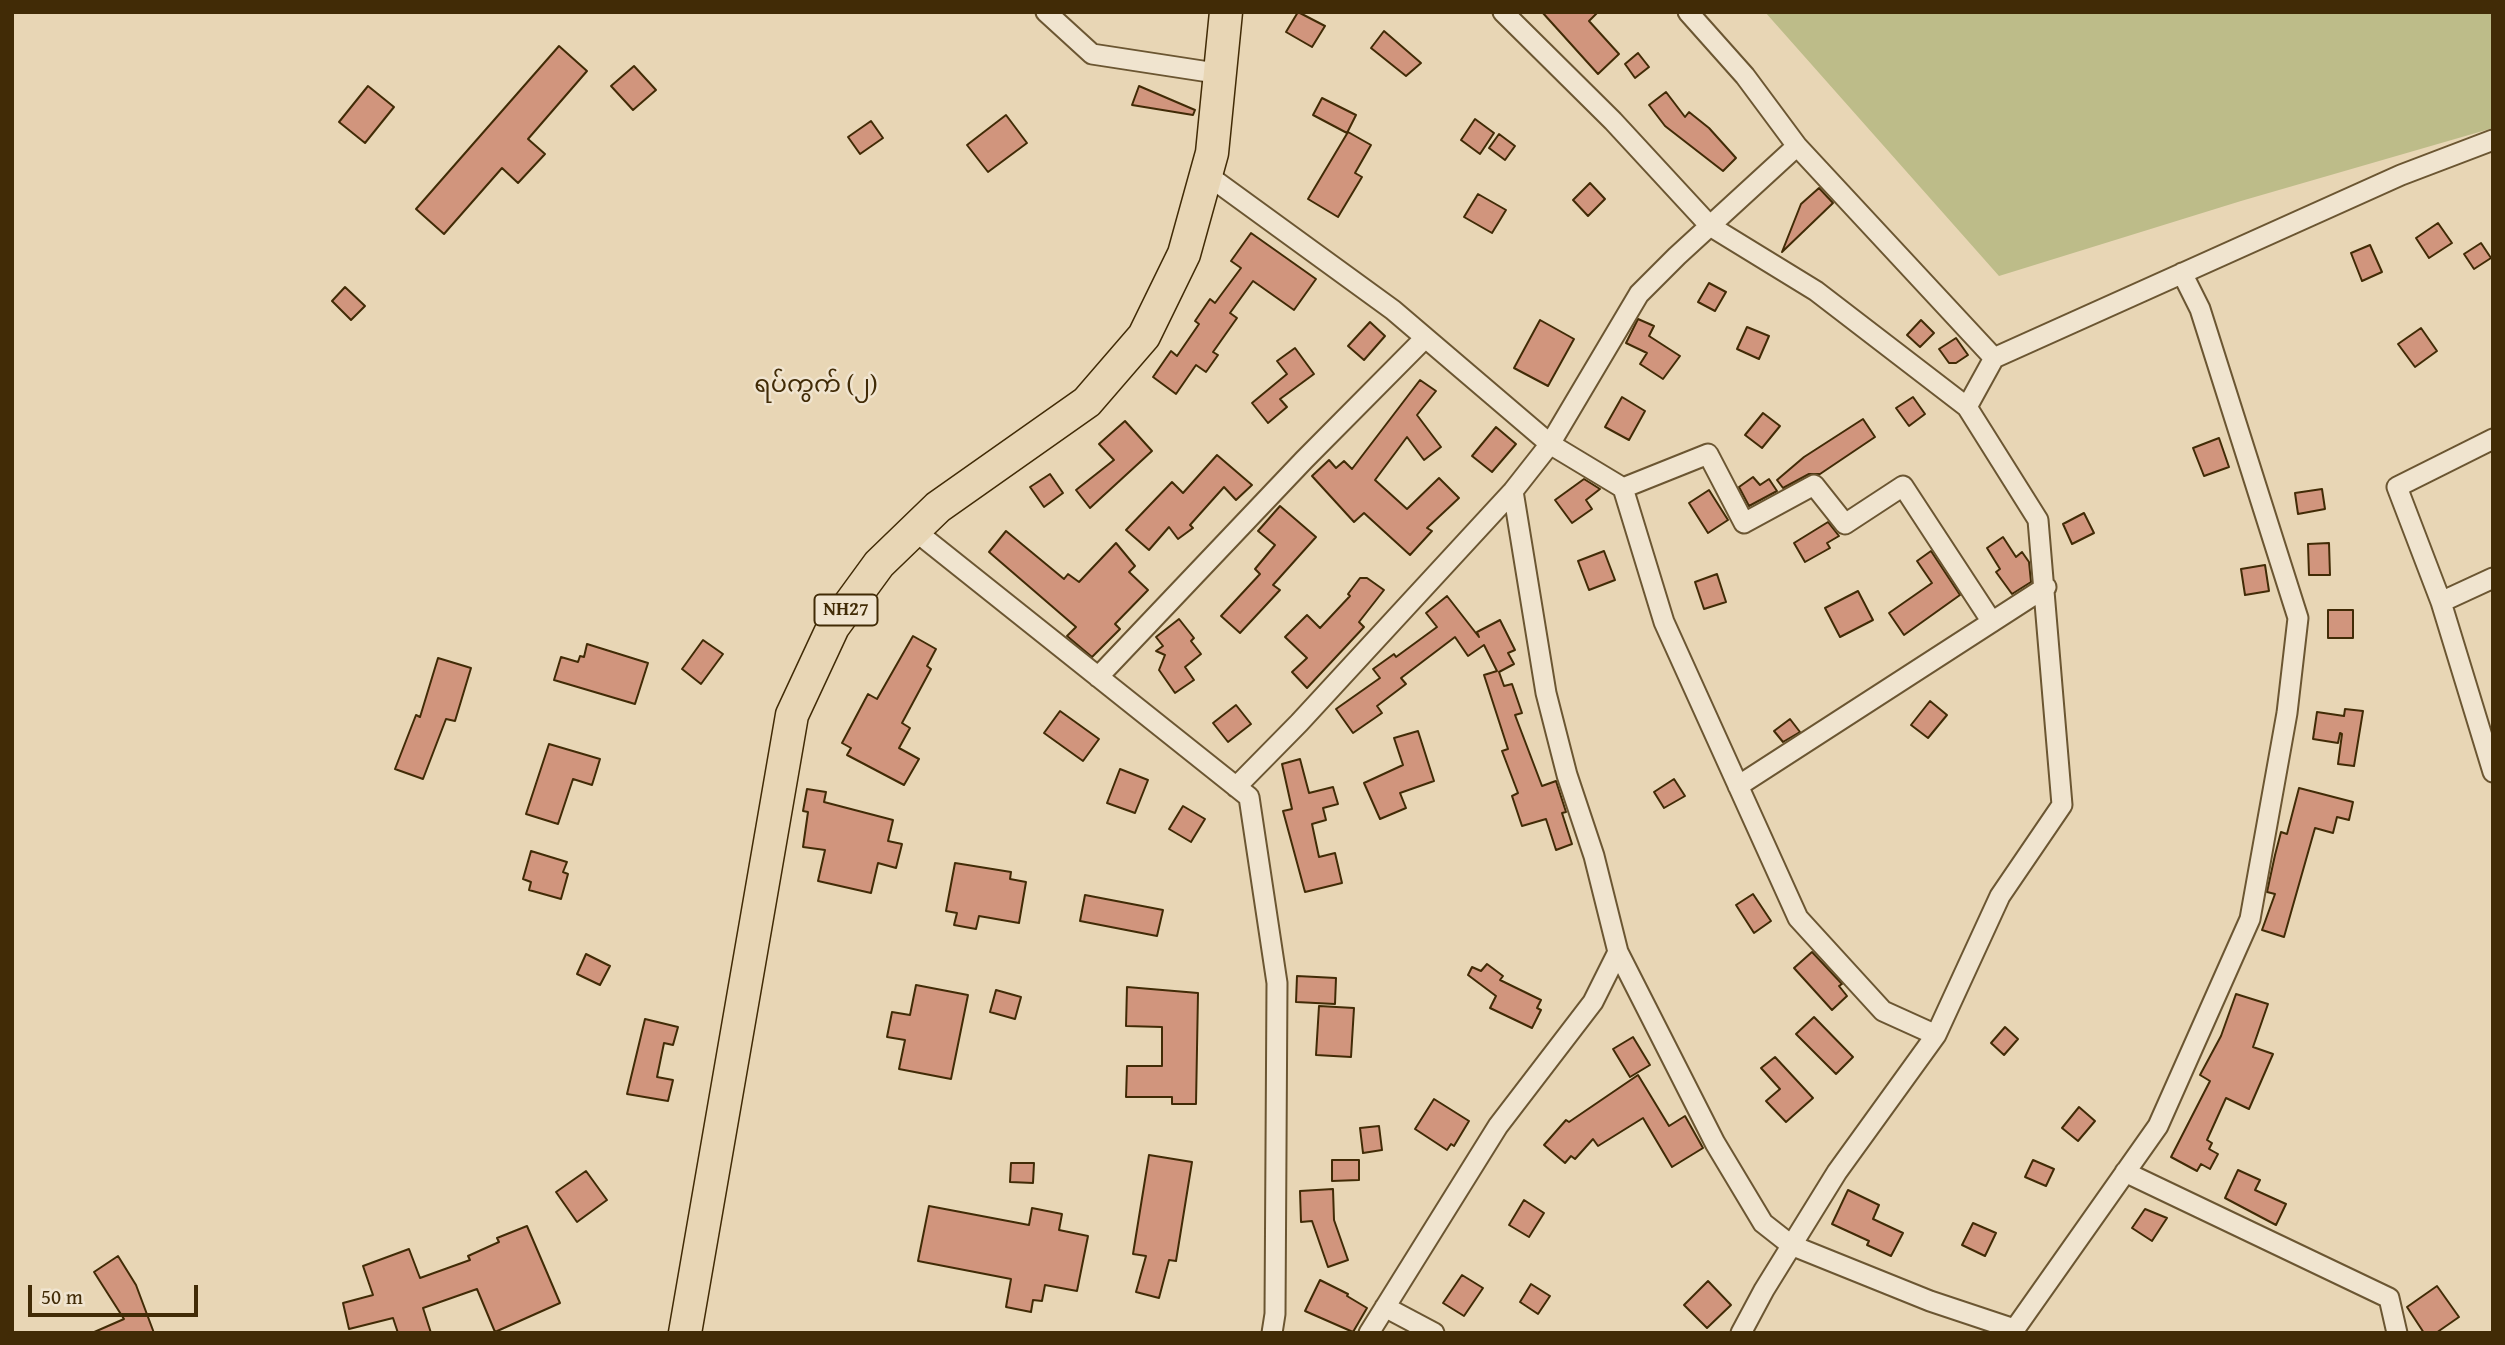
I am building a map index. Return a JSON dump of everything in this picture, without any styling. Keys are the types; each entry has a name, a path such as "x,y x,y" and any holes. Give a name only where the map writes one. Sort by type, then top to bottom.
{"highway":[{"name":"NH27","path":"685,1333 792,715 833,627 879,564 938,507 1087,402 1144,336 1184,254 1212,153 1222,74 1226,12"}],"street":[{"path":"1046,12 1092,54 1222,74"},
{"path":"1503,12 1612,121 1710,226 1816,291 1967,407 2038,520 2046,587 2062,805 2000,895 1936,1035 1837,1172 1791,1245 1741,1333"},
{"path":"1688,12 1745,76 1797,146 1994,358"},
{"path":"1967,407 1994,358 2401,175 2493,140"},
{"path":"1236,787 1299,723 1513,491 1550,444 1639,295 1797,146"},
{"path":"1206,174 1393,310 1550,444 1623,488 1664,622 1798,918 1883,1011 1936,1035"},
{"path":"1513,491 1546,693 1567,775 1594,856 1618,952 1715,1143 1763,1223 1791,1245 2013,1331 2158,1126 2250,919 2287,713 2298,618 2200,309 2182,273"},
{"path":"1098,677 1304,460 1425,338"},
{"path":"2493,439 2397,487 2441,602 2493,772"},
{"path":"1623,488 1708,454 1744,523 1814,485 1845,524 1903,486 1992,622"},
{"path":"914,530 1249,797 1277,983 1275,1314 1272,1333"},
{"path":"2441,602 2493,578"},
{"path":"1738,786 2046,587"},
{"path":"1368,1333 1498,1126 1593,1002 1618,952"},
{"path":"2125,1172 2389,1298 2398,1333"},
{"path":"1385,1307 1434,1333"}],"shaded area":[{"path":"1765,12 2493,12 2493,128 2241,201 1999,276"}],"building":[{"path":"1298,12 1325,26 1312,47 1286,32"},
{"path":"1542,12 1598,12 1589,21 1619,54 1598,74"},
{"path":"1384,31 1421,63 1406,76 1371,48"},
{"path":"559,46 587,71 528,139 545,154 518,183 502,168 444,234 416,209"},
{"path":"1638,53 1649,67 1635,78 1625,64"},
{"path":"634,66 656,90 633,110 611,86"},
{"path":"368,86 394,107 365,143 339,122"},
{"path":"1139,86 1195,110 1193,115 1132,105"},
{"path":"1666,92 1685,117 1689,112 1709,128 1736,158 1723,171 1665,126 1649,105"},
{"path":"1322,98 1356,115 1347,133 1313,115"},
{"path":"1006,115 1027,143 988,172 967,145"},
{"path":"1475,119 1494,133 1480,154 1461,140"},
{"path":"871,121 883,138 860,154 848,137"},
{"path":"1348,132 1371,145 1355,173 1362,177 1338,217 1308,199"},
{"path":"1499,134 1515,146 1505,160 1489,148"},
{"path":"1590,183 1605,199 1588,216 1573,200"},
{"path":"1819,188 1833,203 1782,252 1801,204"},
{"path":"1478,194 1506,210 1492,233 1464,217"},
{"path":"2438,223 2452,243 2429,258 2416,238"},
{"path":"1251,233 1316,279 1294,310 1253,281 1230,313 1237,318 1213,352 1218,355 1206,372 1196,365 1176,394 1153,377 1171,351 1177,356 1199,324 1195,321 1210,299 1215,303 1241,268 1231,261"},
{"path":"2481,243 2491,258 2474,269 2464,254"},
{"path":"2370,245 2382,272 2362,281 2351,253"},
{"path":"1709,283 1726,292 1715,311 1698,302"},
{"path":"345,287 365,306 351,320 332,301"},
{"path":"1638,319 1654,326 1649,336 1680,356 1663,379 1640,364 1647,353 1626,343"},
{"path":"1540,320 1574,339 1548,386 1514,368"},
{"path":"1921,320 1934,333 1920,347 1907,335"},
{"path":"1370,322 1385,336 1364,360 1348,346"},
{"path":"1747,327 1769,336 1759,359 1737,349"},
{"path":"2421,328 2437,351 2415,367 2398,344"},
{"path":"1956,338 1968,355 1956,363 1949,363 1939,349"},
{"path":"1295,348 1314,374 1280,399 1287,407 1268,423 1252,403 1287,374 1277,361"},
{"path":"1420,380 1436,391 1417,415 1441,447 1424,460 1407,437 1375,480 1407,509 1439,478 1459,498 1427,528 1432,531 1410,555 1364,513 1354,522 1312,476 1329,460 1336,468 1344,461 1352,469"},
{"path":"1622,397 1645,411 1629,440 1605,427"},
{"path":"1913,397 1925,414 1909,426 1896,408"},
{"path":"1763,413 1780,426 1762,448 1745,435"},
{"path":"1863,419 1875,437 1820,474 1809,474 1783,488 1777,480 1804,457"},
{"path":"1125,421 1152,451 1090,508 1076,490 1114,460 1099,444"},
{"path":"1496,427 1516,444 1492,472 1472,456"},
{"path":"2219,438 2229,467 2204,476 2193,448"},
{"path":"1217,455 1252,485 1236,500 1224,487 1190,525 1193,528 1178,539 1169,527 1149,550 1126,530 1172,482 1183,493"},
{"path":"1050,474 1063,493 1044,507 1030,487"},
{"path":"1753,477 1760,485 1769,479 1777,491 1749,506 1739,487"},
{"path":"1584,479 1600,489 1586,500 1592,509 1572,523 1555,500"},
{"path":"2322,489 2325,509 2298,514 2295,493"},
{"path":"1709,490 1728,520 1708,533 1689,503"},
{"path":"1280,506 1316,537 1273,585 1280,590 1240,633 1221,616 1260,574 1255,569 1275,545 1258,531"},
{"path":"2084,513 2094,533 2072,544 2063,524"},
{"path":"1828,522 1839,536 1827,543 1830,548 1805,562 1794,543"},
{"path":"1006,531 1064,579 1068,574 1079,582 1116,543 1135,566 1129,572 1148,590 1115,624 1120,629 1092,657 1067,636 1076,627 989,552"},
{"path":"2003,537 2016,557 2022,552 2029,562 2031,582 2012,594 1996,572 2000,569 1987,548"},
{"path":"2329,543 2330,575 2309,575 2308,544"},
{"path":"1604,551 1615,580 1589,590 1578,561"},
{"path":"1931,551 1960,595 1904,635 1889,613 1932,583 1917,561"},
{"path":"2265,565 2269,591 2245,595 2241,569"},
{"path":"1717,574 1726,602 1704,609 1695,582"},
{"path":"1360,578 1367,578 1384,590 1359,622 1364,627 1307,688 1292,672 1307,658 1285,637 1307,615 1320,628 1350,596 1348,594"},
{"path":"1858,591 1873,620 1840,637 1825,608"},
{"path":"1447,596 1479,637 1477,632 1500,620 1515,650 1508,653 1514,664 1499,672 1504,686 1512,684 1522,713 1515,715 1542,786 1556,781 1572,844 1556,850 1546,819 1522,826 1512,796 1518,793 1502,751 1508,749 1484,675 1497,671 1484,645 1468,656 1455,637 1401,678 1406,684 1377,706 1382,713 1353,733 1336,709 1380,678 1373,669 1394,654 1396,657 1437,627 1426,613"},
{"path":"2328,610 2353,610 2353,638 2328,638"},
{"path":"1179,619 1194,638 1191,641 1201,654 1185,667 1194,680 1175,693 1159,670 1165,655 1156,651 1163,646 1156,637"},
{"path":"913,636 936,649 927,666 931,669 902,723 910,728 899,748 919,759 904,785 847,755 851,748 842,743 868,694 877,699"},
{"path":"703,640 723,654 701,684 682,669"},
{"path":"587,644 648,663 635,704 554,680 561,657 578,662 580,656 584,657"},
{"path":"438,658 471,668 455,721 446,719 423,779 395,769 416,715 420,717"},
{"path":"1930,701 1947,715 1928,738 1911,725"},
{"path":"1236,705 1251,724 1228,742 1213,723"},
{"path":"2345,709 2363,711 2354,766 2338,764 2342,734 2340,733 2338,743 2313,739 2317,712 2344,716"},
{"path":"1060,711 1099,739 1083,761 1044,733"},
{"path":"1790,719 1800,732 1783,742 1774,731"},
{"path":"1418,731 1434,781 1400,793 1406,808 1380,819 1364,783 1403,765 1394,738"},
{"path":"549,744 600,759 592,785 573,779 558,824 526,814"},
{"path":"1300,759 1309,793 1333,787 1338,804 1323,808 1326,820 1312,824 1319,857 1335,853 1342,883 1305,892 1283,811 1292,809 1282,764"},
{"path":"1120,769 1148,780 1135,813 1107,803"},
{"path":"1674,779 1685,796 1664,808 1654,792"},
{"path":"2299,788 2353,802 2349,820 2337,817 2333,833 2315,828 2284,937 2262,930 2275,894 2267,892 2275,855 2281,832 2287,834"},
{"path":"807,789 826,792 824,802 893,820 888,841 902,844 896,868 878,863 871,893 818,881 825,850 803,847 808,812 803,811"},
{"path":"1183,806 1205,819 1191,842 1169,829"},
{"path":"531,851 567,862 563,872 568,874 561,899 529,890 531,882 523,879"},
{"path":"955,863 1011,872 1010,879 1026,882 1019,923 979,916 976,929 954,925 957,913 946,911"},
{"path":"1753,894 1771,921 1754,933 1736,905"},
{"path":"1085,895 1163,910 1157,936 1080,921"},
{"path":"1812,952 1842,984 1839,986 1847,996 1832,1010 1794,968"},
{"path":"586,954 610,966 600,985 577,974"},
{"path":"1487,964 1503,976 1500,980 1541,1000 1537,1008 1541,1010 1532,1028 1490,1008 1496,996 1468,975 1472,967 1481,971"},
{"path":"1297,976 1336,978 1335,1004 1296,1002"},
{"path":"916,985 968,995 951,1079 899,1069 905,1040 887,1037 892,1012 910,1015"},
{"path":"1127,987 1198,993 1196,1104 1172,1104 1172,1097 1126,1097 1127,1066 1162,1066 1162,1027 1126,1026"},
{"path":"996,990 1021,997 1015,1019 990,1012"},
{"path":"2236,994 2268,1004 2253,1047 2273,1054 2249,1109 2226,1098 2207,1140 2212,1143 2209,1149 2218,1154 2210,1169 2201,1164 2197,1171 2171,1157 2210,1081 2200,1075 2221,1036"},
{"path":"1319,1006 1354,1008 1351,1057 1316,1055"},
{"path":"1814,1017 1853,1057 1836,1074 1796,1034"},
{"path":"645,1019 678,1027 673,1045 664,1043 657,1077 673,1080 668,1101 627,1094"},
{"path":"2005,1027 2018,1039 2004,1055 1991,1043"},
{"path":"1633,1037 1650,1065 1630,1077 1613,1049"},
{"path":"1775,1057 1813,1098 1786,1122 1766,1101 1780,1089 1761,1068"},
{"path":"1638,1075 1669,1126 1685,1116 1703,1148 1672,1167 1643,1118 1598,1146 1593,1139 1575,1159 1571,1156 1565,1163 1544,1145 1566,1120 1569,1122"},
{"path":"1434,1099 1469,1121 1454,1146 1451,1144 1447,1150 1415,1129"},
{"path":"2079,1107 2095,1121 2078,1141 2062,1128"},
{"path":"1379,1126 1382,1150 1363,1153 1360,1128"},
{"path":"1149,1155 1192,1162 1176,1261 1169,1260 1159,1298 1136,1292 1146,1256 1133,1254"},
{"path":"1332,1160 1359,1160 1359,1180 1332,1181"},
{"path":"2033,1160 2054,1169 2046,1186 2025,1177"},
{"path":"1011,1163 1034,1163 1033,1183 1010,1182"},
{"path":"2238,1170 2260,1180 2255,1190 2286,1204 2276,1225 2225,1198"},
{"path":"586,1171 607,1200 577,1222 556,1192"},
{"path":"1333,1189 1334,1220 1348,1260 1328,1267 1312,1221 1301,1222 1300,1191"},
{"path":"1848,1190 1879,1205 1873,1219 1903,1233 1891,1256 1867,1245 1869,1241 1832,1224"},
{"path":"1524,1200 1544,1213 1529,1237 1509,1225"},
{"path":"929,1206 1029,1225 1032,1208 1062,1214 1059,1230 1088,1236 1077,1291 1045,1285 1042,1301 1033,1300 1031,1312 1006,1307 1011,1279 918,1261"},
{"path":"2145,1209 2167,1218 2152,1241 2132,1228"},
{"path":"1973,1223 1996,1233 1985,1256 1962,1245"},
{"path":"527,1226 560,1303 495,1332 477,1289 423,1308 431,1333 398,1333 393,1318 349,1329 343,1303 373,1295 363,1266 409,1249 420,1278 470,1260 468,1256 499,1242 497,1238"},
{"path":"118,1256 136,1285 154,1333 92,1333 124,1319 94,1272"},
{"path":"1462,1275 1483,1288 1464,1316 1443,1303"},
{"path":"1320,1280 1348,1294 1347,1296 1367,1308 1353,1332 1305,1311"},
{"path":"1708,1281 1731,1305 1707,1328 1684,1305"},
{"path":"1531,1284 1550,1296 1538,1314 1520,1302"},
{"path":"2437,1286 2459,1317 2436,1333 2424,1333 2407,1307"}],"district":[{"name":"ရပ်ကွက် (၂)","path":"816,386"}]}
